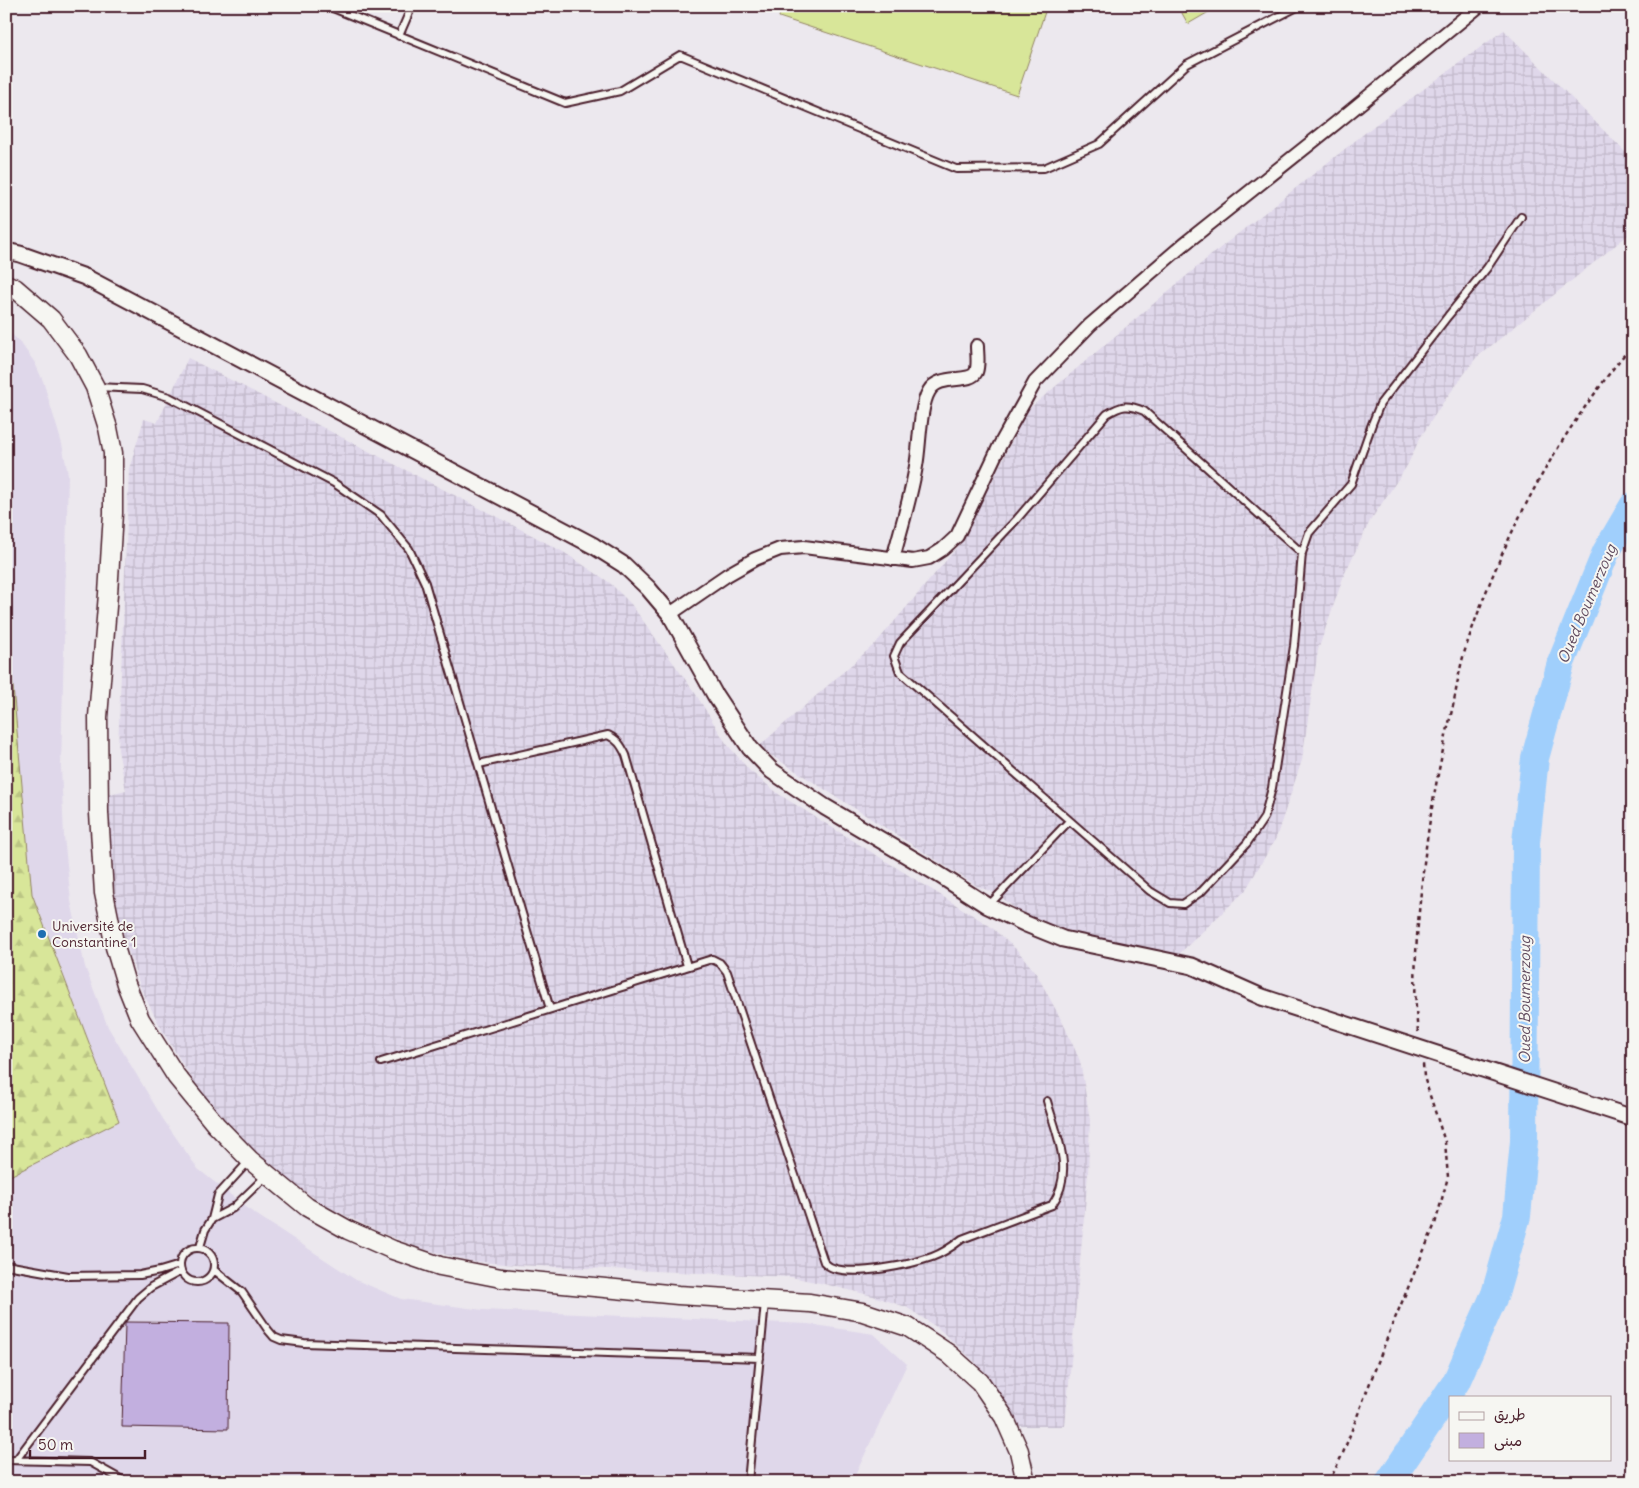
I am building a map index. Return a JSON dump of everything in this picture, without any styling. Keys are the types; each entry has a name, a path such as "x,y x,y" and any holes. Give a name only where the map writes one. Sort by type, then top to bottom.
{"main road":[{"path":"6,284 15,288 51,319 78,355 95,387 108,428 114,485 108,594 98,717 99,812 104,893 115,948 126,984 140,1019 176,1076 216,1125 250,1160 307,1207 348,1230 393,1250 440,1266 502,1278 678,1295 810,1304 864,1312 908,1327 949,1354 980,1382 1004,1417 1019,1451 1026,1482"}],"street":[{"path":"670,614 727,575 756,559 780,549 804,546 913,561 929,558 943,549 957,536 1000,445 1035,382 1090,325 1183,245 1479,6"},
{"path":"6,251 20,254 85,278 594,546 624,565 648,588 670,614 719,701 750,748 772,771 825,807 935,872 988,906 1026,924 1063,938 1192,966 1262,997 1633,1118"},
{"path":"893,559 916,467 923,411 929,391 936,384 946,380 970,378 976,373 978,363 977,346"}],"lane":[{"path":"328,6 565,103 620,91 680,55 956,169 1044,168 1099,144 1187,64 1299,6"},
{"path":"399,36 412,6"},
{"path":"1302,553 1144,410 1132,406 1120,406 1107,414 1017,519 900,643 894,656 900,672 1150,892 1170,903 1183,904 1202,891 1246,843 1264,818 1272,788 1294,646 1302,553 1309,533 1352,484 1380,404 1487,268 1521,217"},
{"path":"95,387 142,389 169,397 334,483 381,515 409,549 425,583 550,1009"},
{"path":"479,764 608,735 616,738 626,754 688,966"},
{"path":"988,906 1069,821"},
{"path":"381,1062 712,959 720,963 727,972 824,1262 832,1268 849,1270 877,1270 933,1256 950,1248 962,1239 1052,1205 1059,1196 1064,1180 1064,1159 1047,1101"},
{"path":"200,1247 205,1230 212,1219 218,1195 250,1160"},
{"path":"212,1219 232,1208 267,1175"},
{"path":"200,1247 210,1253 215,1264 211,1275 201,1282 189,1280 181,1268 181,1259 188,1250 200,1247"},
{"path":"6,1265 68,1276 140,1275 181,1268"},
{"path":"16,1460 138,1298 181,1268"},
{"path":"214,1270 242,1292 268,1330 274,1337 281,1340 314,1343 760,1358"},
{"path":"748,1482 765,1301"},
{"path":"6,1460 90,1462 126,1482"}],"path":[{"path":"1419,1038 1416,1009 1417,936 1426,844 1444,744 1467,645 1500,557 1532,491 1574,422 1619,360 1633,345"},
{"path":"1329,1482 1343,1453 1435,1224 1448,1177 1445,1142 1424,1077 1422,1058"}],"shaded area":[{"path":"1504,30 1633,160 1633,231 1476,358 1420,438 1407,466 1370,521 1344,575 1318,650 1302,760 1276,838 1245,891 1179,954 1173,964 1025,917 999,895 977,886 758,747 876,643 961,543 1030,408 1210,256 1375,125"},
{"name":"Université de Constantine 1","path":"6,329 20,342 35,363 43,381 62,444 68,474 61,767 64,837 71,901 85,967 108,1027 163,1119 198,1169 251,1211 356,1280 401,1299 483,1310 808,1324 874,1334 907,1364 852,1482 6,1482"},
{"path":"188,358 526,532 565,553 610,583 631,604 695,693 726,743 750,771 780,795 990,926 1018,951 1036,973 1064,1025 1080,1061 1090,1120 1088,1174 1065,1426 1017,1426 1000,1395 975,1362 938,1328 906,1307 873,1296 791,1277 515,1265 471,1261 419,1248 377,1231 328,1207 286,1179 241,1139 197,1087 163,1032 141,989 119,923 112,871 106,795 126,790 118,750 129,469 144,419 157,423"}],"green space":[{"path":"782,6 1047,6 1017,95 779,17"},
{"path":"1178,6 1219,6 1188,24"},
{"path":"6,611 32,894 119,1121 6,1178"}],"building":[{"path":"126,1322 229,1323 228,1429 122,1427"}],"waterway":[{"name":"Oued Boumerzoug","path":"1389,1482 1456,1382 1495,1294 1517,1216 1524,1141 1526,842 1535,758 1561,663 1606,552 1633,506"}],"place":[{"name":"Université de Constantine 1","path":"42,934"}]}
